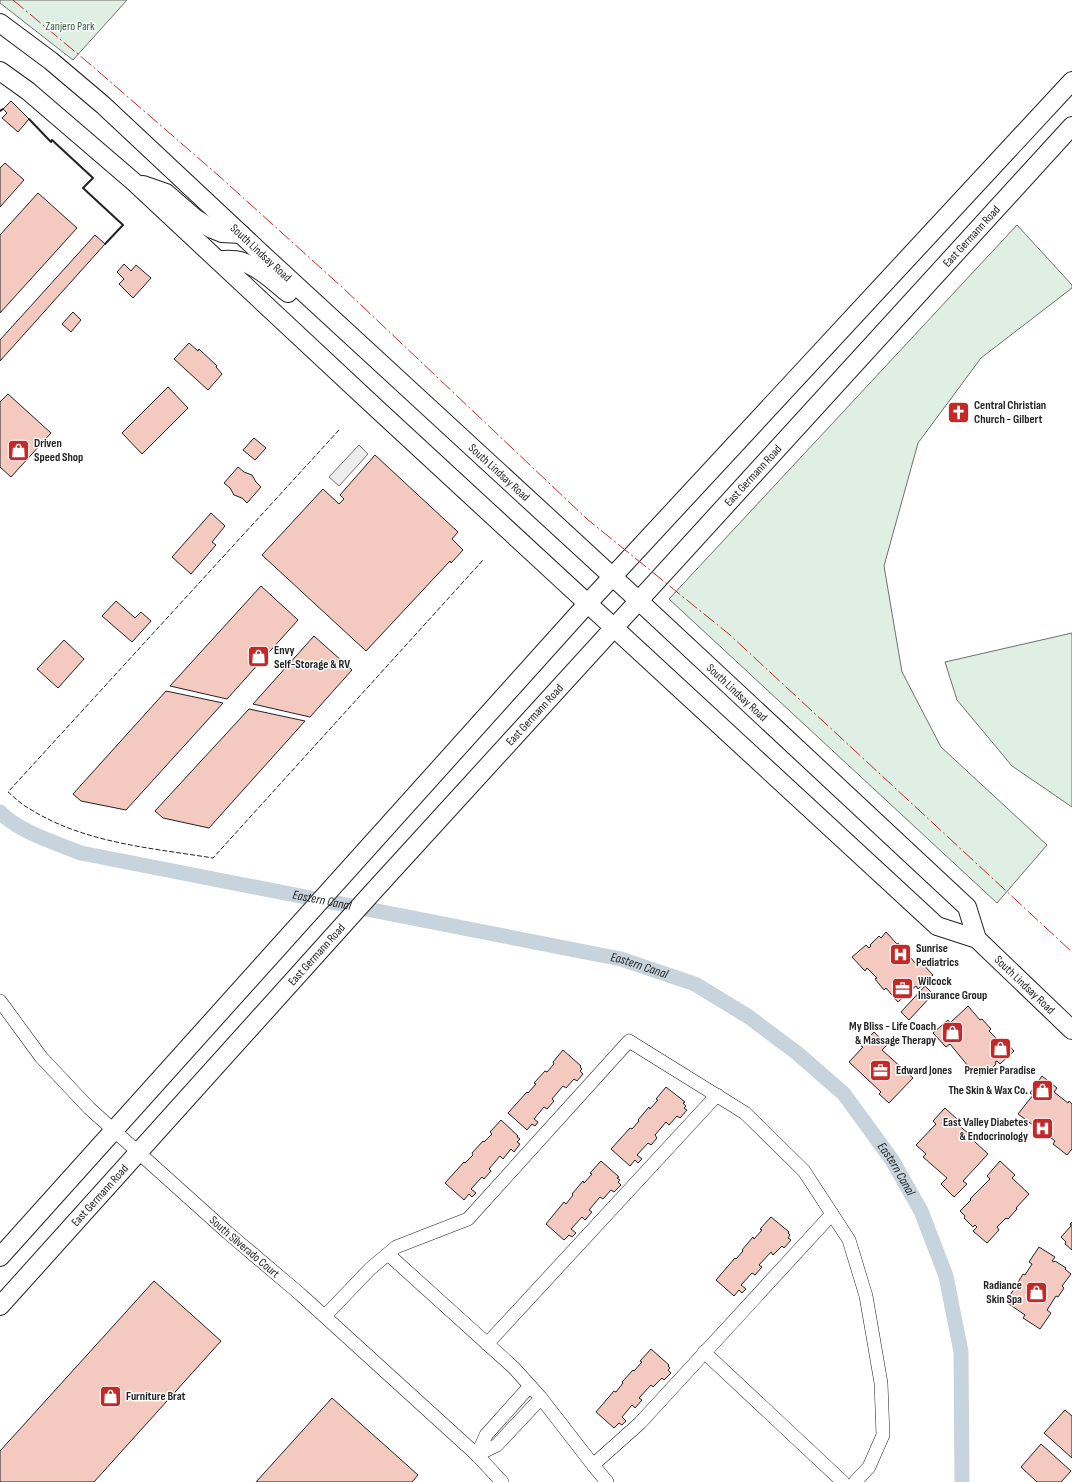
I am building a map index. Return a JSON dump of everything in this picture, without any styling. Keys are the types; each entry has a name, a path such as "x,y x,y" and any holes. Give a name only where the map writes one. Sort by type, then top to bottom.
{"main road":[{"name":"South Lindsay Road","path":"0,24 51,61 103,105 967,907 977,940"},
{"name":"South Lindsay Road","path":"0,71 28,91 134,182 937,926 977,940 1072,1030"},
{"path":"0,1257 588,603 1072,81"},
{"name":"East Germann Road","path":"0,1306 370,895 1072,126"},
{"path":"134,182 166,193 196,219 212,229 222,233 241,234"},
{"path":"218,260 239,260 252,266 264,273 300,304 338,324"}],"street":[{"name":"South Silverado Court","path":"0,1001 45,1062 89,1108 228,1233 325,1316 477,1455 502,1482"},
{"path":"325,1316 370,1269 389,1255 396,1247 468,1219 629,1041 745,1113 804,1171 849,1240 866,1296 881,1383 883,1435 869,1467 855,1482"},
{"path":"487,1344 717,1095"},
{"path":"592,1465 640,1423 832,1214"},
{"path":"389,1255 514,1368 541,1398 592,1465 607,1482"},
{"path":"704,1352 843,1482"},
{"path":"477,1455 486,1435 530,1386"},
{"path":"477,1455 497,1445 541,1398"}],"green space":[{"name":"Zanjero Park","path":"0,0 127,0 73,60 0,3"},
{"path":"1017,225 1072,285 1072,288 981,358 918,443 884,566 902,672 941,747 1047,845 997,903 669,599"},
{"path":"1072,633 1072,807 1012,766 957,700 945,662"}],"shaded area":[{"path":"359,445 368,454 339,486 329,477"}],"building":[{"path":"11,101 29,119 18,132 2,118 7,113 3,109"},
{"path":"5,163 24,180 0,207 0,168"},
{"path":"38,193 77,228 0,313 0,235"},
{"path":"95,235 105,244 0,361 0,340"},
{"path":"124,264 131,271 136,265 151,278 133,298 119,284 124,279 117,272"},
{"path":"73,312 81,320 71,332 62,324"},
{"path":"189,343 198,351 199,349 217,366 216,367 222,374 208,390 174,359"},
{"path":"168,387 188,408 142,454 122,433"},
{"name":"Driven Speed Shop","path":"8,394 51,433 11,477 0,467 0,402"},
{"path":"254,438 266,448 255,460 243,450"},
{"path":"375,455 458,532 452,539 463,550 451,563 450,561 366,651 262,555 323,489 339,504 344,499 340,495"},
{"path":"238,467 244,472 252,475 261,487 247,503 242,498 234,495 230,488 224,483"},
{"path":"211,513 225,526 212,542 216,545 191,574 172,557"},
{"path":"261,586 298,620 227,699 170,686"},
{"path":"116,601 135,618 141,612 151,621 132,642 102,616"},
{"path":"314,636 352,670 310,717 253,704"},
{"path":"64,640 84,659 58,688 37,669"},
{"path":"166,691 223,703 126,810 81,801 73,794"},
{"path":"249,709 305,721 209,828 163,818 155,811"},
{"path":"886,932 897,944 898,943 916,964 920,961 933,975 918,989 916,986 898,1002 886,988 884,990 875,979 877,978 867,968 865,971 852,957 866,945 869,948 879,936 881,938"},
{"path":"925,986 933,994 909,1020 901,1012"},
{"path":"968,1006 980,1020 982,1019 991,1029 989,1031 999,1041 1002,1038 1014,1051 1000,1064 997,1061 995,1062 996,1064 987,1073 985,1071 980,1076 969,1065 968,1066 950,1044 946,1047 933,1033 948,1020 950,1023"},
{"name":"Edward Jones","path":"874,1032 887,1045 882,1050 913,1078 889,1103 879,1094 881,1092 849,1062"},
{"path":"563,1050 581,1066 580,1067 582,1069 580,1071 583,1074 577,1081 574,1079 566,1088 563,1086 552,1099 554,1101 547,1109 544,1107 534,1119 538,1122 535,1126 532,1124 527,1130 508,1113 536,1084 534,1083 545,1071 547,1072 554,1064 553,1062"},
{"path":"1042,1076 1057,1088 1054,1092 1068,1103 1069,1101 1072,1104 1072,1149 1067,1155 1053,1144 1055,1141 1045,1133 1043,1135 1032,1127 1033,1125 1018,1114 1033,1095 1030,1093"},
{"path":"666,1087 685,1102 683,1103 686,1106 684,1108 687,1110 680,1118 677,1116 669,1125 666,1122 655,1135 657,1138 651,1145 648,1143 637,1155 642,1159 638,1163 635,1160 630,1166 611,1149 630,1128 632,1129 649,1107 650,1109 658,1100 656,1099"},
{"path":"945,1108 959,1121 956,1123 975,1139 974,1141 988,1154 963,1181 967,1184 954,1197 941,1184 947,1178 923,1157 926,1154 916,1145 936,1124 933,1121"},
{"path":"501,1120 518,1136 517,1137 520,1139 517,1142 520,1144 514,1152 511,1149 503,1159 500,1156 489,1169 491,1171 484,1179 482,1177 471,1189 476,1193 472,1197 469,1194 464,1200 445,1183 464,1162 465,1163 473,1155 472,1153 483,1141 484,1142 492,1134 490,1132"},
{"path":"601,1161 619,1177 617,1178 620,1180 618,1182 621,1185 614,1192 611,1190 603,1199 600,1197 589,1210 592,1212 585,1220 582,1217 571,1229 576,1233 572,1237 569,1235 564,1240 546,1224 564,1202 566,1204 573,1195 572,1194 583,1181 584,1183 592,1174 590,1173"},
{"path":"1000,1161 1015,1175 1012,1178 1029,1194 1008,1219 1006,1218 997,1227 999,1230 987,1243 973,1231 977,1227 975,1225 973,1227 964,1218 965,1216 960,1211 990,1179 987,1176"},
{"path":"771,1217 789,1232 788,1233 790,1235 788,1238 791,1240 784,1248 782,1246 773,1255 771,1252 759,1265 762,1267 755,1275 752,1273 741,1285 746,1289 742,1293 739,1290 734,1296 716,1280 743,1251 742,1250 753,1237 754,1239 762,1230 760,1229"},
{"path":"1072,1222 1072,1250 1065,1244 1066,1242 1061,1237 1071,1226 1070,1224"},
{"name":"Radiance Skin Spa","path":"1039,1247 1055,1257 1052,1261 1055,1261 1066,1268 1065,1269 1071,1274 1062,1286 1064,1288 1058,1297 1056,1296 1047,1310 1051,1313 1040,1329 1023,1318 1025,1315 1006,1302 1023,1274 1025,1275 1032,1264 1029,1262"},
{"name":"Furniture Brat","path":"154,1281 221,1341 94,1482 0,1482 0,1451"},
{"path":"651,1349 669,1365 668,1366 670,1368 668,1370 671,1373 664,1380 662,1378 653,1387 651,1385 639,1398 642,1400 635,1408 632,1405 622,1417 626,1421 622,1425 619,1423 614,1428 596,1412 614,1391 616,1392 623,1383 622,1382 642,1362 640,1361"},
{"path":"332,1398 418,1475 412,1482 256,1482"},
{"path":"1065,1410 1072,1416 1072,1458 1044,1433"},
{"path":"1041,1444 1071,1471 1061,1482 1037,1482 1021,1467"}],"waterway":[{"name":"Eastern Canal","path":"0,812 27,831 81,853 621,959 695,984 749,1017 797,1053 844,1094 892,1160 921,1211 946,1276 961,1352 962,1482"}],"fence":[{"path":"339,430 8,792 27,807 73,830 95,837 142,847 213,858 484,559"}],"wall":[{"path":"29,119 51,142 52,140 93,178 83,188 123,225 105,244"}],"power":[{"path":"13,0 91,65 219,176 343,288 587,519 730,635 1072,952"}],"place":[{"name":"Central Christian Church - Gilbert","path":"958,412"},
{"name":"Driven Speed Shop","path":"18,450"},
{"name":"Envy Self-Storage & RV","path":"259,657"},
{"name":"Sunrise Pediatrics","path":"900,955"},
{"name":"Wilcock Insurance Group","path":"902,988"},
{"name":"My Bliss - Life Coach & Massage Therapy","path":"952,1033"},
{"name":"Premier Paradise","path":"1000,1049"},
{"name":"Edward Jones","path":"881,1070"},
{"name":"The Skin & Wax Co.","path":"1043,1090"},
{"name":"East Valley Diabetes & Endocrinology","path":"1043,1129"},
{"name":"Radiance Skin Spa","path":"1037,1292"},
{"name":"Furniture Brat","path":"111,1396"}]}
